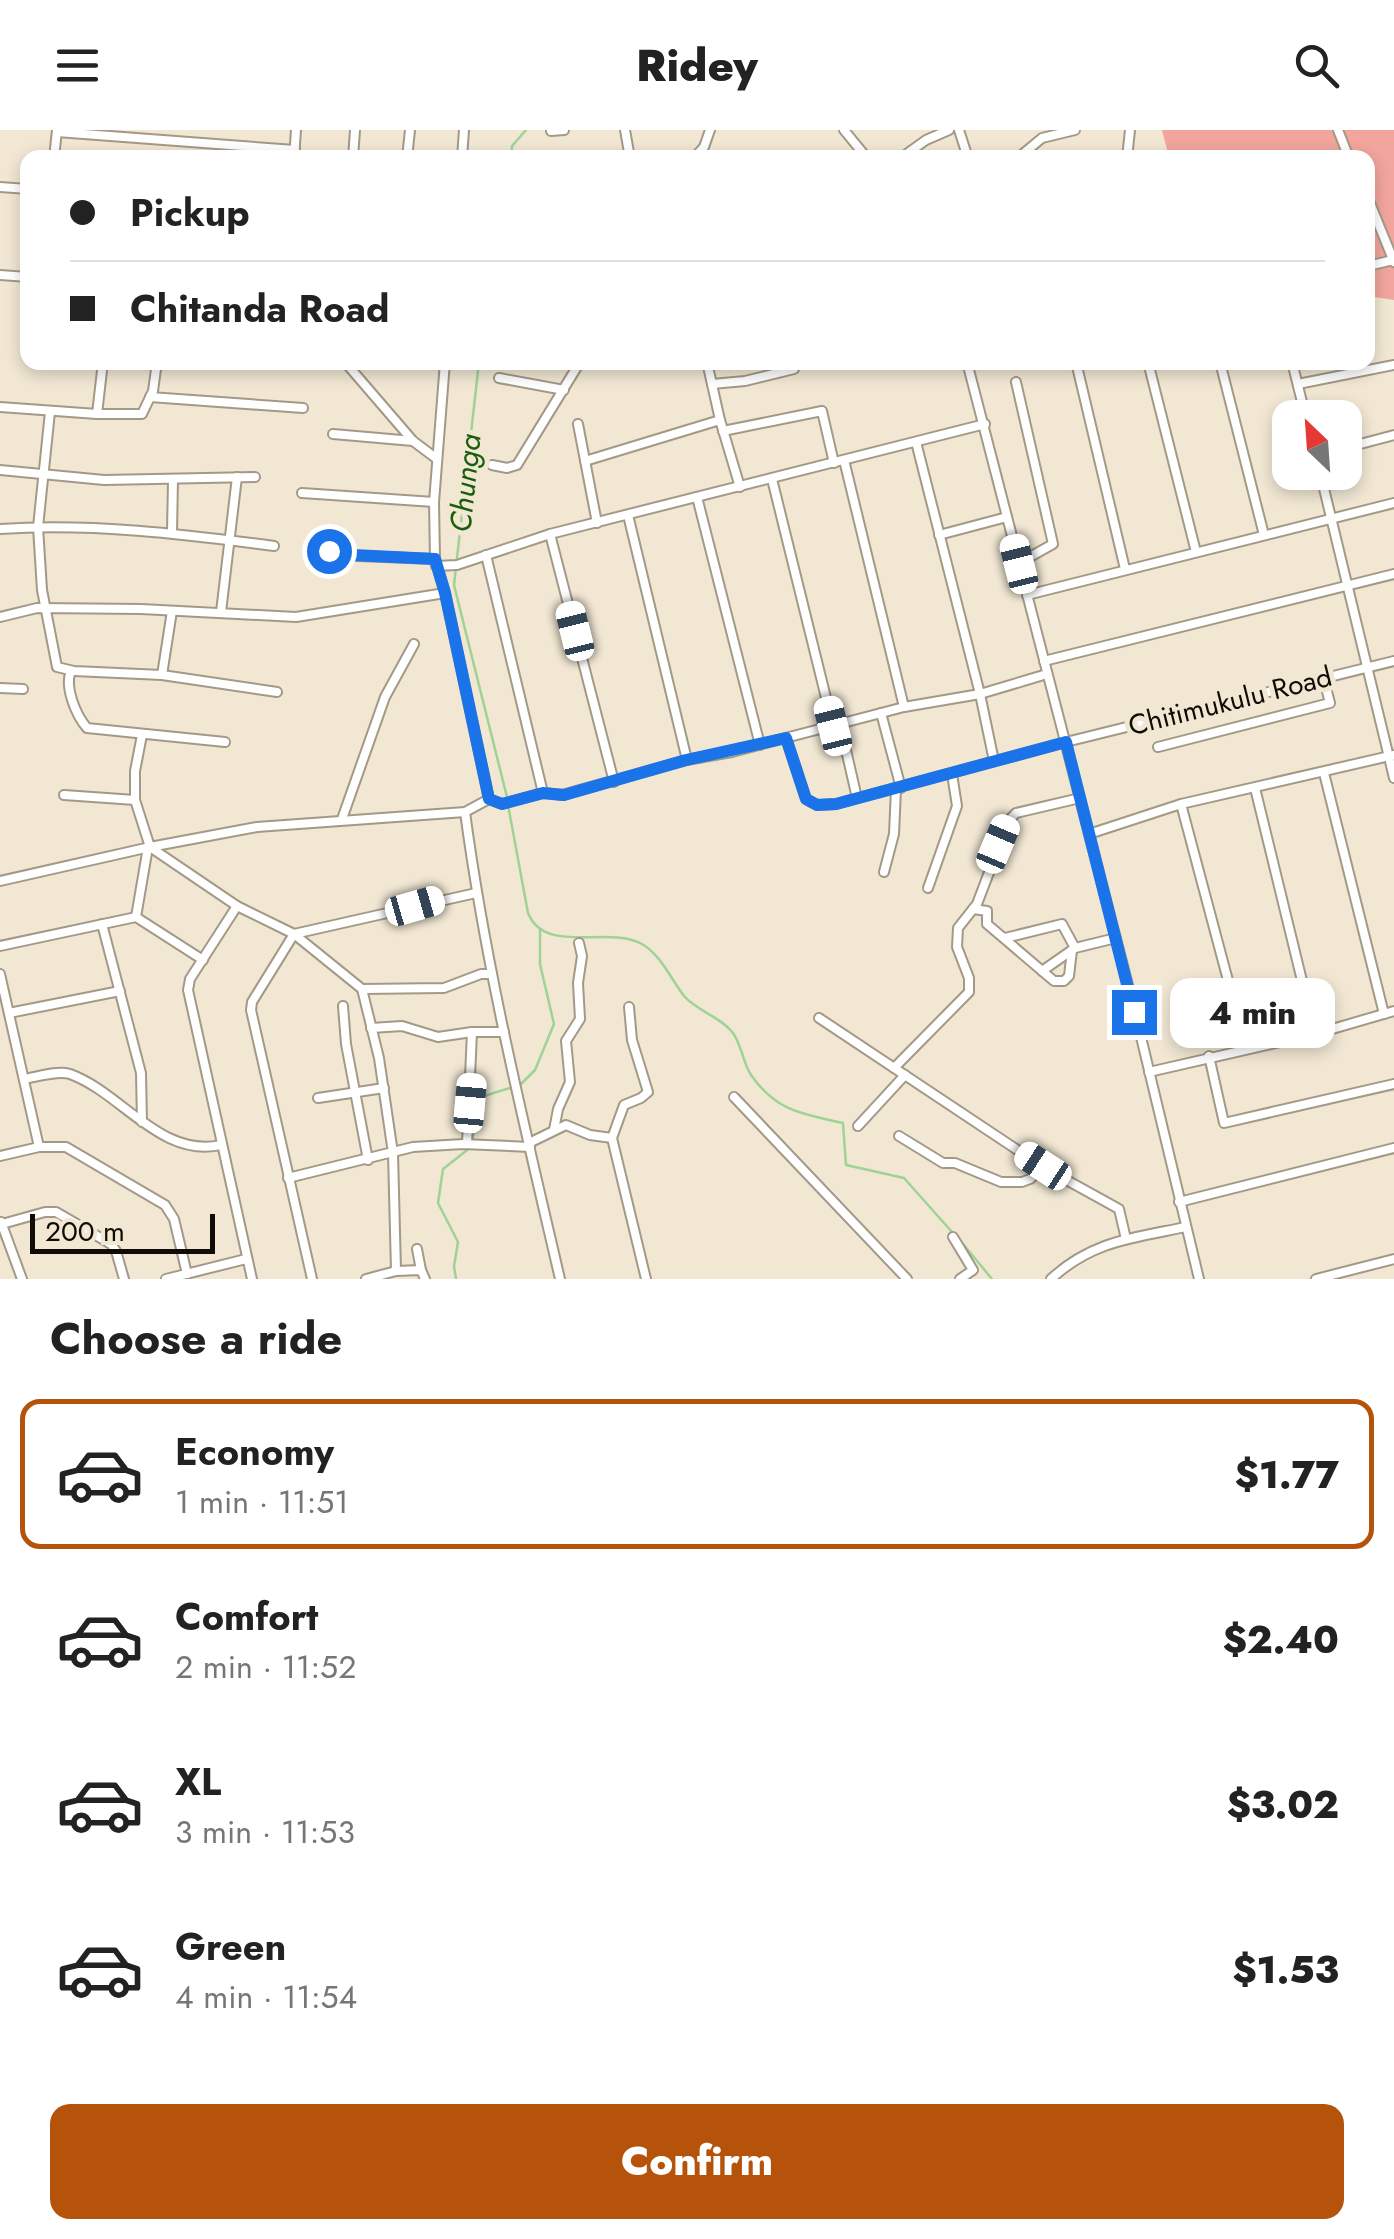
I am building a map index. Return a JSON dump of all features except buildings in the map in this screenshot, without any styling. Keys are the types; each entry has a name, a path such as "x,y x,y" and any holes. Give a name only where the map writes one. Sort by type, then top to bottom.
{"street":[{"path":"551,132 564,130"},
{"path":"844,130 860,150"},
{"path":"912,150 949,130"},
{"path":"1028,150 1042,138 1075,130"},
{"path":"57,131 253,150"},
{"path":"1375,216 1393,261"},
{"path":"97,414 101,370"},
{"path":"0,406 139,415 150,397 155,370"},
{"path":"351,370 413,441 437,459"},
{"path":"443,370 434,502 435,562 489,799"},
{"path":"492,465 508,468 517,464 575,370"},
{"path":"709,370 740,486"},
{"path":"712,384 791,370"},
{"path":"970,370 1116,938 1198,1279"},
{"path":"1078,370 1125,570"},
{"path":"1150,370 1196,552"},
{"path":"1222,370 1264,535"},
{"path":"1294,370 1302,400"},
{"path":"1298,384 1365,370"},
{"path":"499,378 564,390"},
{"path":"1016,382 1053,532 1050,548 1019,564"},
{"path":"150,397 303,408"},
{"path":"723,431 822,411 839,461 904,707"},
{"path":"50,412 38,526 42,590 57,666 162,675 277,692"},
{"path":"585,461 720,420"},
{"path":"578,424 597,523"},
{"path":"329,535 332,554 454,565 550,534 984,424"},
{"path":"333,434 413,441"},
{"path":"1362,443 1394,435"},
{"path":"916,442 994,761"},
{"path":"0,470 104,480 255,477"},
{"path":"222,612 237,477"},
{"path":"772,479 857,798"},
{"path":"172,532 173,480"},
{"path":"1325,490 1394,778"},
{"path":"302,493 434,502"},
{"path":"697,497 760,745"},
{"path":"1027,595 1394,503"},
{"path":"628,515 686,760"},
{"path":"939,535 1007,517"},
{"path":"0,529 38,526 172,532 274,546"},
{"path":"550,534 614,782"},
{"path":"486,555 543,793"},
{"path":"1044,661 1394,574"},
{"path":"0,617 36,608 296,617 445,593"},
{"path":"162,675 172,611"},
{"path":"342,820 385,698 414,644"},
{"name":"Chitimukulu Road","path":"786,738 810,804 836,804 1323,676 1394,661"},
{"path":"72,670 68,684 84,726 225,742"},
{"path":"0,881 149,847 257,828 465,812 489,799 502,804 543,793 562,795 686,760 904,707 980,694 1047,674"},
{"path":"1158,747 1330,702 1323,676"},
{"path":"0,688 23,689"},
{"path":"881,713 899,789 894,834 884,872"},
{"path":"136,917 149,847 135,800 142,735"},
{"path":"1089,834 1182,804 1391,756"},
{"path":"1149,1072 1315,1034 1389,1012 1324,773"},
{"path":"928,888 957,806 952,774"},
{"path":"1255,788 1315,1034"},
{"path":"64,795 135,800"},
{"path":"894,1068 970,992 956,938 1012,816 1080,798"},
{"path":"1182,804 1246,1048"},
{"path":"465,812 492,974 560,1279"},
{"path":"149,847 237,906 294,934 362,989 394,1154 396,1271"},
{"path":"312,1279 251,1010 256,994 294,934 476,894"},
{"path":"237,906 190,979 188,990 252,1279"},
{"path":"972,909 987,911 987,924 1058,983 1068,979 1074,949 1062,924 1005,938"},
{"path":"0,946 136,917 203,960"},
{"path":"102,924 142,1073 142,1122"},
{"path":"1042,971 1074,949 1116,938"},
{"path":"554,1130 570,1082 566,1041 580,1019 579,943"},
{"path":"0,974 39,1147"},
{"path":"362,989 444,988 481,974 492,974"},
{"path":"9,1013 120,991"},
{"path":"343,1006 368,1160"},
{"path":"630,1007 632,1040 648,1092 624,1105 612,1138 646,1279"},
{"path":"819,1018 1043,1166 1119,1209 1126,1239"},
{"path":"371,1028 402,1026 438,1037 504,1032"},
{"path":"467,1144 472,1032"},
{"path":"1209,1056 1224,1123 1394,1084"},
{"path":"24,1080 69,1074 142,1122 189,1147 220,1145"},
{"path":"858,1126 905,1075"},
{"path":"318,1098 384,1088"},
{"path":"734,1097 907,1279"},
{"path":"288,1178 413,1147 529,1145 566,1125 590,1135 612,1138"},
{"path":"899,1136 943,1163 955,1163 1000,1182 1022,1182 1043,1166"},
{"path":"0,1156 39,1147 73,1149 166,1205 174,1220 187,1274"},
{"path":"1179,1202 1394,1148"},
{"path":"22,1279 1,1222 45,1212 56,1212 110,1244 116,1250 124,1279"},
{"path":"1051,1279 1082,1254 1126,1239 1186,1227"},
{"path":"953,1236 974,1270 960,1279"},
{"path":"366,1279 396,1271 423,1274 417,1250"},
{"path":"0,1258 12,1255"},
{"path":"1316,1279 1394,1259"},
{"path":"166,1279 246,1260"},
{"path":"1371,1265 1375,1279"}],"shaded area":[{"path":"1162,130 1394,130 1394,300 1375,297 1375,150 1167,150"}],"waterway":[{"name":"Chunga","path":"512,150 526,130"},
{"name":"Chunga","path":"478,370 454,585 507,797"},
{"name":"Chunga","path":"508,805 528,913 536,926 562,936 611,937 647,947 684,996 733,1033 751,1075 771,1097 792,1110 843,1123 846,1165 904,1178 952,1232"},
{"path":"520,1085 535,1070 554,1024 540,964 540,930"},
{"path":"472,1140 484,1096 510,1088"},
{"path":"456,1279 458,1242 438,1203 443,1169 471,1147"},
{"name":"Chunga","path":"958,1238 992,1279"}],"route":[{"path":"329,551 435,559 489,799 502,804 543,793 564,795 686,760 786,738 806,799 810,804 836,804 1066,742 1134,1012"}]}
